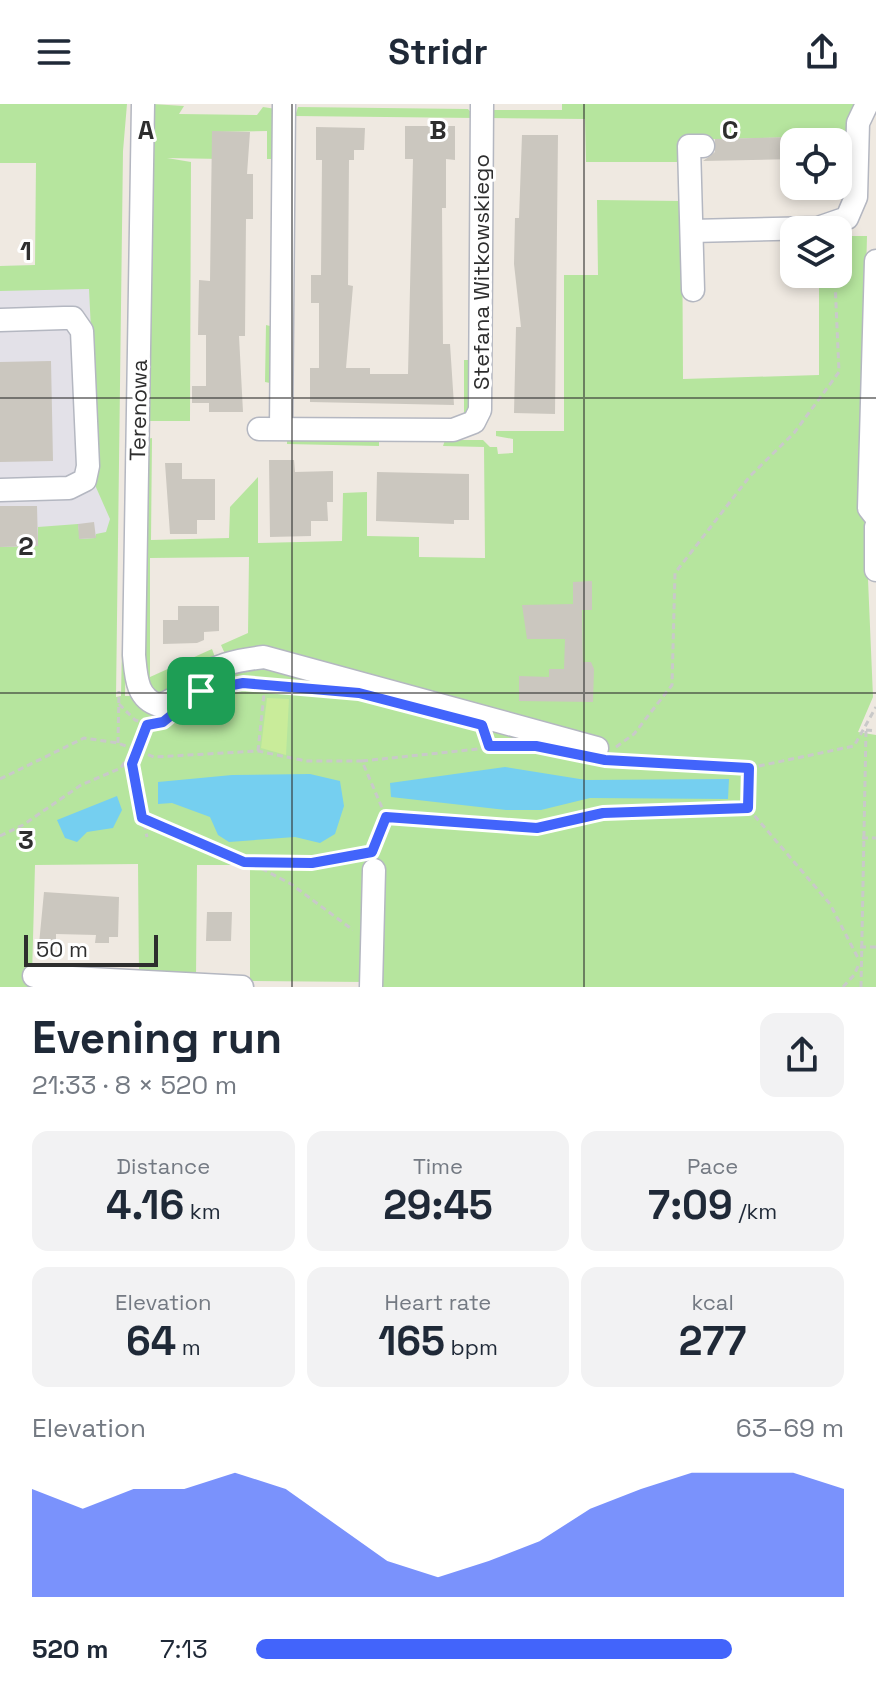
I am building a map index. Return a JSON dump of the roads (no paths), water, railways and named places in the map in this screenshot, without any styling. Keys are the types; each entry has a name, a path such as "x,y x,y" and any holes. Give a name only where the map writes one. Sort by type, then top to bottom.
{"street":[{"name":"Terenowa","path":"143,104 134,655 139,688 158,714 210,671 237,660 264,657 601,754"},
{"name":"Stefana Witkowskiego","path":"284,104 270,429 453,430 469,427 478,417 482,111"},
{"path":"868,104 876,127"},
{"path":"692,231 818,228 847,218 856,197 858,123 868,104"},
{"path":"693,290 689,146 703,146"},
{"path":"876,261 869,508 876,517"},
{"path":"0,320 73,318 78,324 82,331 88,466 85,480 69,488 0,490"},
{"path":"876,527 876,570"},
{"path":"371,987 374,870"},
{"path":"34,976 242,987"}],"water":[{"path":"505,767 586,780 729,779 728,799 590,798 541,810 506,810 391,797 390,783"},
{"path":"310,774 340,781 344,806 335,834 320,843 295,837 229,842 218,835 210,817 172,803 158,804 158,782 232,775"},
{"path":"117,796 122,810 113,828 87,832 77,842 65,838 57,820"}]}
